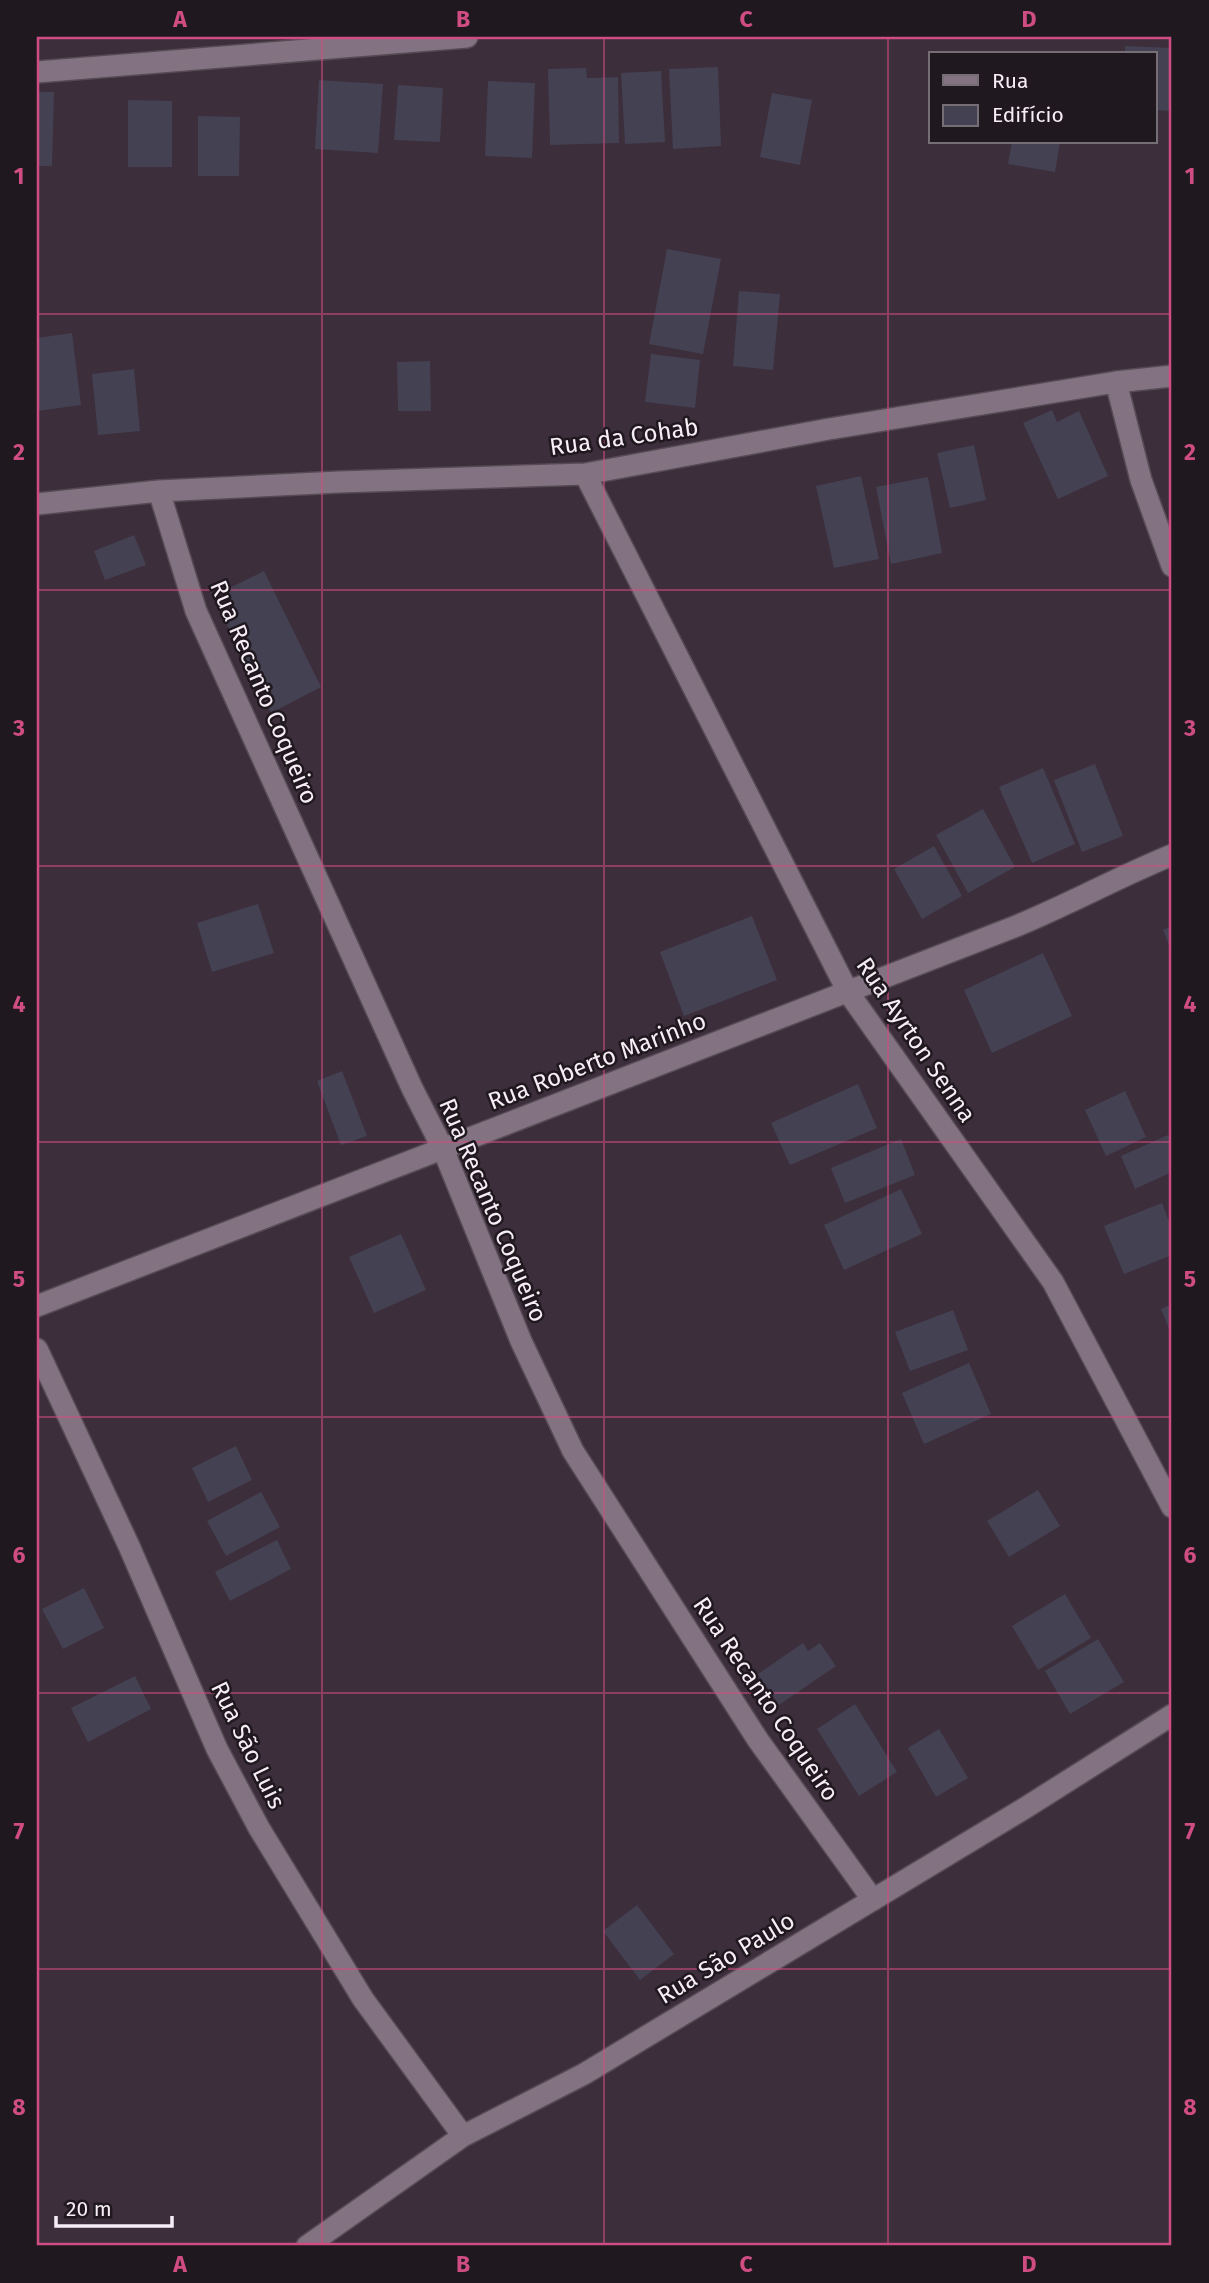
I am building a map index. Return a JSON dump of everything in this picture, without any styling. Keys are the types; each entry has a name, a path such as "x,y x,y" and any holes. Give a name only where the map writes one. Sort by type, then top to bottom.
{"street":[{"path":"37,72 467,37"},
{"name":"Rua da Cohab","path":"37,504 159,491 325,482 585,474 829,429 1116,382 1172,376"},
{"path":"1116,382 1141,480 1172,565"},
{"name":"Rua Ayrton Senna","path":"585,474 848,992 1053,1282 1172,1507"},
{"name":"Rua Recanto Coqueiro","path":"159,491 197,611 412,1088 443,1149 521,1341 573,1451 758,1740 873,1900"},
{"name":"Rua Roberto Marinho","path":"37,1306 1048,913 1124,875 1172,855"},
{"name":"Rua São Luis","path":"37,1349 129,1546 217,1749 253,1817 363,1999 463,2136"},
{"name":"Rua São Paulo","path":"307,2246 463,2136 584,2074 1026,1808 1172,1714"}],"building":[{"path":"1125,46 1172,48 1172,111 1156,110 1156,52 1125,52"},
{"path":"718,67 721,146 673,149 669,69"},
{"path":"586,68 587,78 618,77 619,143 550,145 548,69"},
{"path":"661,71 665,142 625,144 621,73"},
{"path":"319,80 383,84 378,153 315,149"},
{"path":"488,81 535,83 532,158 485,156"},
{"path":"398,85 443,88 440,142 394,140"},
{"path":"37,92 54,92 52,166 37,166"},
{"path":"772,93 812,100 800,165 760,157"},
{"path":"128,100 172,101 172,167 128,167"},
{"path":"198,116 240,117 239,176 198,176"},
{"path":"1012,144 1060,144 1055,172 1008,164"},
{"path":"667,249 721,259 703,354 649,344"},
{"path":"739,291 780,294 773,370 733,366"},
{"path":"72,333 81,405 37,411 37,338"},
{"path":"651,354 700,360 695,408 645,402"},
{"path":"430,361 431,411 398,411 397,362"},
{"path":"134,369 140,431 98,435 92,374"},
{"path":"1052,410 1057,422 1079,411 1108,476 1058,499 1023,423"},
{"path":"974,445 986,500 950,508 937,453"},
{"path":"861,476 879,559 834,568 816,486"},
{"path":"928,477 942,553 891,564 876,487"},
{"path":"134,535 146,565 105,580 94,551"},
{"path":"264,571 321,687 271,713 213,596"},
{"path":"1095,764 1123,836 1082,852 1054,780"},
{"path":"1043,768 1075,844 1032,863 999,787"},
{"path":"983,809 1015,867 968,893 936,835"},
{"path":"934,846 962,896 922,919 894,869"},
{"path":"258,904 274,953 212,972 197,923"},
{"path":"752,916 777,980 684,1016 660,952"},
{"path":"1172,926 1172,952 1163,930"},
{"path":"1043,953 1072,1016 992,1053 964,990"},
{"path":"342,1071 367,1136 341,1145 317,1081"},
{"path":"858,1084 877,1128 790,1165 771,1123"},
{"path":"1125,1091 1146,1137 1106,1156 1085,1110"},
{"path":"1168,1135 1172,1144 1172,1172 1135,1189 1121,1156"},
{"path":"901,1139 915,1175 845,1203 831,1168"},
{"path":"901,1189 922,1234 844,1270 824,1225"},
{"path":"1162,1203 1172,1229 1172,1255 1124,1274 1104,1226"},
{"path":"401,1234 426,1290 374,1313 349,1257"},
{"path":"1172,1304 1172,1336 1161,1309"},
{"path":"953,1310 968,1350 910,1371 895,1332"},
{"path":"969,1363 991,1414 924,1444 902,1393"},
{"path":"236,1446 252,1480 208,1502 192,1468"},
{"path":"1038,1490 1060,1526 1009,1557 987,1521"},
{"path":"261,1492 280,1527 226,1556 207,1521"},
{"path":"277,1540 291,1569 230,1601 215,1572"},
{"path":"84,1588 104,1628 63,1649 42,1609"},
{"path":"1065,1594 1091,1638 1038,1670 1012,1626"},
{"path":"1098,1639 1124,1682 1070,1714 1045,1671"},
{"path":"803,1643 808,1651 820,1643 836,1666 779,1705 758,1674"},
{"path":"135,1676 151,1709 88,1742 71,1708"},
{"path":"855,1704 897,1772 859,1796 817,1729"},
{"path":"939,1729 968,1778 936,1797 908,1748"},
{"path":"637,1905 674,1954 640,1980 603,1931"}]}
